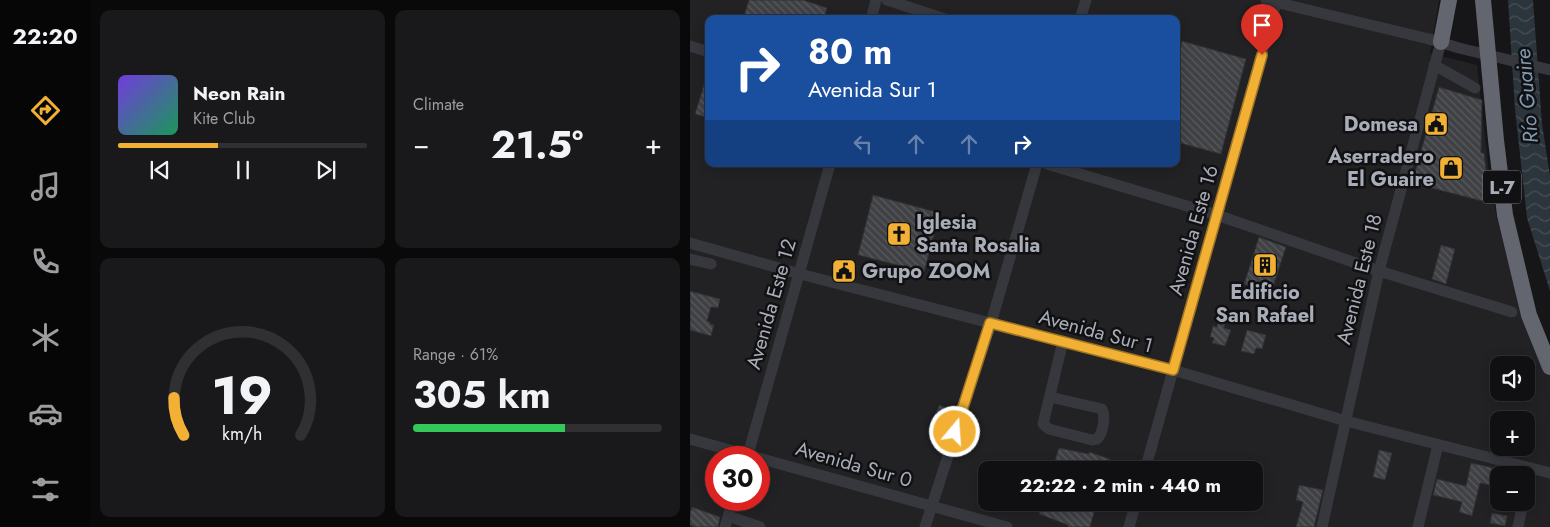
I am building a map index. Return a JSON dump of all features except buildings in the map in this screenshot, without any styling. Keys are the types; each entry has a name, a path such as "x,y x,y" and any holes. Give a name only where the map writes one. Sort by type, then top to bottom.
{"highway":[{"path":"1441,42 1449,0"},
{"name":"L-7","path":"1483,0 1505,215 1529,315 1550,367"}],"street":[{"path":"872,15 876,0"},
{"path":"888,0 933,15"},
{"path":"1081,15 1086,0"},
{"path":"1273,1 1550,70"},
{"name":"Avenida Este 16","path":"1148,461 1217,215 1273,1"},
{"name":"Avenida Este 18","path":"1322,527 1379,271 1441,42"},
{"path":"690,46 705,51"},
{"path":"1434,65 1475,88"},
{"name":"Avenida Este 12","path":"750,446 829,167"},
{"path":"925,527 990,323 1036,167"},
{"path":"1057,167 1217,215 1379,271 1512,312"},
{"name":"Avenida Sur 1","path":"690,243 800,274 1173,370 1346,421 1524,466"},
{"path":"690,259 711,264"},
{"path":"1050,397 1102,409 1104,414 1100,436 1097,440 1049,429 1043,424 1063,342"},
{"name":"Avenida Sur 0","path":"690,438 715,446"},
{"path":"1418,527 1438,445"},
{"name":"Avenida Sur 0","path":"770,462 1007,527"},
{"name":"Avenida Sur 1","path":"1535,469 1550,472"},
{"path":"1130,527 1134,511"},
{"path":"1518,527 1521,511"},
{"path":"727,522 760,527"}],"shaded area":[{"path":"690,0 1439,0 1430,53 1477,65 1491,191 1498,222 1507,258 1550,376 1550,527 690,527"}],"water":[{"name":"Río Guaire","path":"1508,0 1533,0 1542,124 1550,176 1550,291 1527,218 1515,109"}],"place":[{"name":"Domesa","path":"1436,124"},
{"name":"Aserradero El Guaire","path":"1451,168"},
{"name":"Iglesia Santa Rosalia","path":"899,234"},
{"name":"Edificio San Rafael","path":"1265,265"},
{"name":"Grupo ZOOM","path":"844,271"}],"route":[{"path":"955,432 990,323 1173,370 1262,55"}]}
